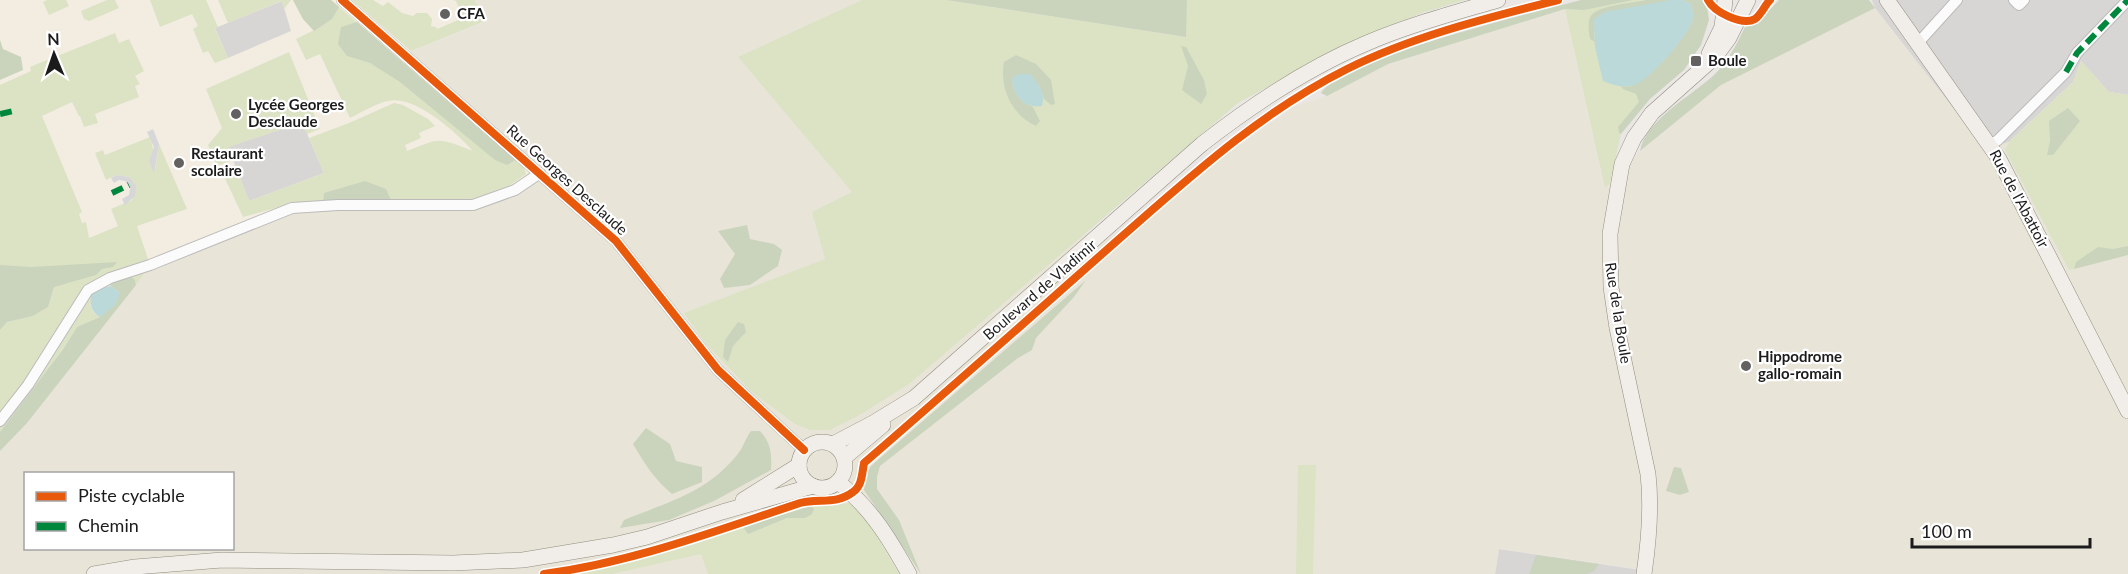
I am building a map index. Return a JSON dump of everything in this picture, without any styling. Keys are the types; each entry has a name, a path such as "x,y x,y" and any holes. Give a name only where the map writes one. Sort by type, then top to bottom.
{"main road":[{"name":"Boulevard de Vladimir","path":"833,444 914,398 1120,215 1230,122 1304,75 1364,44 1443,15 1498,0"},
{"name":"Rue de la Boule","path":"1692,76 1711,52 1722,27 1725,0"},
{"name":"Rue de la Boule","path":"1644,574 1650,535 1651,496 1612,298 1609,260 1610,234 1622,164 1634,138 1652,113 1715,57 1730,38 1748,0"},
{"name":"Rue de l'Abattoir","path":"1887,0 1990,145 2013,184 2128,411"},
{"path":"844,458 914,398"},
{"path":"94,574 135,567 222,560 465,563 524,560 614,545 685,526 722,512 813,486 826,487 838,482 844,471 844,458 833,444 818,442 804,450 799,465 784,476 722,512"},
{"path":"799,465 803,477 813,486"},
{"path":"838,482 852,493 884,530 909,574"}],"street":[{"name":"Rue Georges Desclaude","path":"342,0 616,241 718,370 804,450"},
{"path":"1918,43 1957,0"},
{"path":"2014,0 2019,5 2024,0"},
{"path":"1990,145 1998,140 2066,72 2077,53 2128,0"},
{"path":"0,421 28,386 88,290 110,278 150,265 292,208 338,205 473,206 515,190 540,173"},
{"path":"0,402 13,404"}],"shaded area":[{"name":"Lycée Georges Desclaude","path":"0,0 475,0 483,22 411,51 540,173 473,205 150,265 0,266"},
{"path":"475,0 946,0 1094,248 1295,106 1327,96 1388,64 1565,9 1605,187 1640,151 1721,85 1875,8 1985,149 2009,142 2073,82 2081,61 2109,92 2128,95 2128,574 1646,574 1646,570 1499,549 1495,574 0,574 0,451 27,423 150,265 292,208 473,205 539,174 404,54 483,23"},
{"path":"1872,0 2128,0 2128,95 2073,82 2009,142 1985,149 1875,8"},
{"path":"282,1 291,31 228,58 215,28"},
{"path":"302,122 324,173 249,201 228,147"},
{"path":"153,129 159,144 154,173 149,161 154,147 147,132"},
{"path":"116,175 129,177 136,186 135,196 125,205 122,199 129,195 130,188 125,181 119,180 114,183 111,178"},
{"path":"1499,549 1647,571 1646,574 1495,574"}],"green space":[{"path":"66,0 69,6 49,15 43,2"},
{"path":"107,0 115,0 119,8 89,21 84,19 81,11"},
{"path":"150,0 206,0 218,27 215,29 228,58 215,63 208,51 203,53 193,29 198,26 192,14 160,27"},
{"path":"218,0 291,0 284,9 281,1 228,23"},
{"path":"293,0 331,0 524,168 526,174 502,191 463,201 294,203 243,217 221,170 235,165 249,201 324,173 309,138 394,103 403,105 428,119 435,126 419,133 421,138 405,145 407,151 427,143 440,141 473,151 434,117 411,104 388,101 350,118 320,54 306,60 296,39 314,30 303,19"},
{"path":"293,0 331,0 339,7 332,19 314,31 303,19"},
{"path":"352,0 373,0 383,6 388,2 402,13 413,16 417,13 427,13 432,19 431,26 437,29 463,18 456,1 453,0 475,0 483,22 411,51"},
{"path":"862,0 946,0 1185,37 1187,0 1465,0 1422,13 1357,39 1238,103 909,384 858,416 830,430 810,430 795,424 752,392 706,344 684,313 825,259 812,212 852,192 738,57"},
{"path":"946,0 1187,0 1186,37"},
{"path":"1581,0 1633,0 1584,10 1565,9 1388,64 1327,96 1321,93 1337,79 1401,51"},
{"path":"1605,0 1695,0 1702,23 1619,133 1621,134 1610,183 1605,188 1565,9"},
{"path":"1645,0 1682,0 1606,12 1594,32 1595,42 1590,39 1589,20 1597,11"},
{"path":"1682,0 1706,0 1709,20 1701,45 1684,70 1650,99 1621,134 1618,127 1639,102 1636,94 1621,86 1631,86 1647,76 1677,46 1693,18 1691,4"},
{"path":"1779,0 1869,0 1875,8 1721,85 1640,151 1644,139 1660,118 1715,74 1732,52 1745,27 1758,22"},
{"path":"357,22 515,160 507,165 495,160 400,82 370,63 347,56 338,44 341,27"},
{"path":"115,33 119,43 129,39 144,71 135,76 140,84 135,86 139,97 95,114 98,123 84,127 72,102 42,116 82,212 79,214 82,223 86,222 89,238 118,226 111,209 132,200 129,177 116,175 106,180 95,153 103,150 105,155 150,137 155,169 159,144 187,209 137,226 150,265 136,285 135,280 110,278 111,286 98,289 90,305 93,312 100,317 77,327 64,348 0,432 0,330 7,322 33,316 48,307 54,288 0,266 0,85 31,71 30,67"},
{"path":"0,40 3,49 21,57 23,70 0,80"},
{"path":"1181,46 1186,47 1204,80 1207,94 1201,104 1182,90 1188,66"},
{"path":"289,52 320,129 307,134 302,122 229,147 233,160 217,166 208,145 222,128 206,89"},
{"path":"1016,55 1036,64 1051,80 1055,104 1051,105 1044,99 1039,85 1012,79 1018,97 1033,107 1040,121 1036,126 1014,108 1006,91 1004,62"},
{"path":"2081,61 2109,92 2128,95 2128,255 2069,270 2005,150 2009,142 2073,82"},
{"path":"2068,108 2080,121 2053,155 2047,155 2050,141 2049,121"},
{"path":"365,181 386,189 392,202 323,202 324,193"},
{"path":"747,225 750,239 774,244 782,250 778,266 750,285 724,288 720,279 735,254 718,231"},
{"path":"2128,246 2128,255 2074,269 2076,262 2098,247 2113,249"},
{"path":"117,262 113,267 102,269 96,275 54,287 48,307 33,316 7,322 0,330 0,265 31,267"},
{"path":"127,273 135,280 136,285 27,423 0,451 0,432 64,348 77,327 100,317 120,293 111,286 110,278"},
{"path":"1086,280 1074,297 1036,338 1032,350 1018,358 880,466 877,489 899,520 921,574 864,490 866,475 871,466"},
{"path":"738,322 744,324 746,332 733,346 728,362 723,357 725,340"},
{"path":"646,428 670,444 676,461 702,467 702,482 672,494 666,489 650,471 633,444"},
{"path":"751,431 760,431 769,444 771,470 714,501 669,520 620,528 624,520 671,502 712,479 737,455"},
{"path":"1298,465 1316,465 1313,574 1296,574"},
{"path":"1674,467 1681,468 1689,492 1680,495 1666,491"},
{"path":"852,503 872,528 899,574 708,574 701,554 612,574 563,574 695,544 776,515 812,506"},
{"path":"811,506 814,509 812,514 805,518 787,518 748,534 743,527"},
{"path":"1536,555 1599,564 1594,571 1587,574 1529,574"}],"water":[{"path":"1682,0 1691,4 1693,16 1691,25 1670,53 1653,72 1635,85 1621,86 1603,81 1595,47 1594,19 1605,12"},
{"path":"1018,74 1030,74 1036,81 1042,93 1042,106 1025,103 1017,96 1012,79"},
{"path":"111,286 120,293 115,305 100,317 92,308 91,295 98,289"}],"marked path":[{"path":"2066,72 2077,53 2128,0"},
{"path":"0,114 13,111"},
{"path":"112,193 129,185"}],"cycle path":[{"path":"342,0 616,241 718,370 804,450"},
{"path":"544,574 642,554 800,503 834,500 847,496 858,486 864,463 1173,192 1256,125 1315,86 1372,57 1424,37 1558,0"},
{"path":"1708,0 1722,13 1743,21 1755,19 1770,0"}],"place":[{"name":"CFA","path":"445,14"},
{"name":"Boule","path":"1696,61"},
{"name":"Lycée Georges Desclaude","path":"236,114"},
{"name":"Restaurant scolaire","path":"179,163"},
{"name":"Hippodrome gallo-romain","path":"1746,366"}]}
